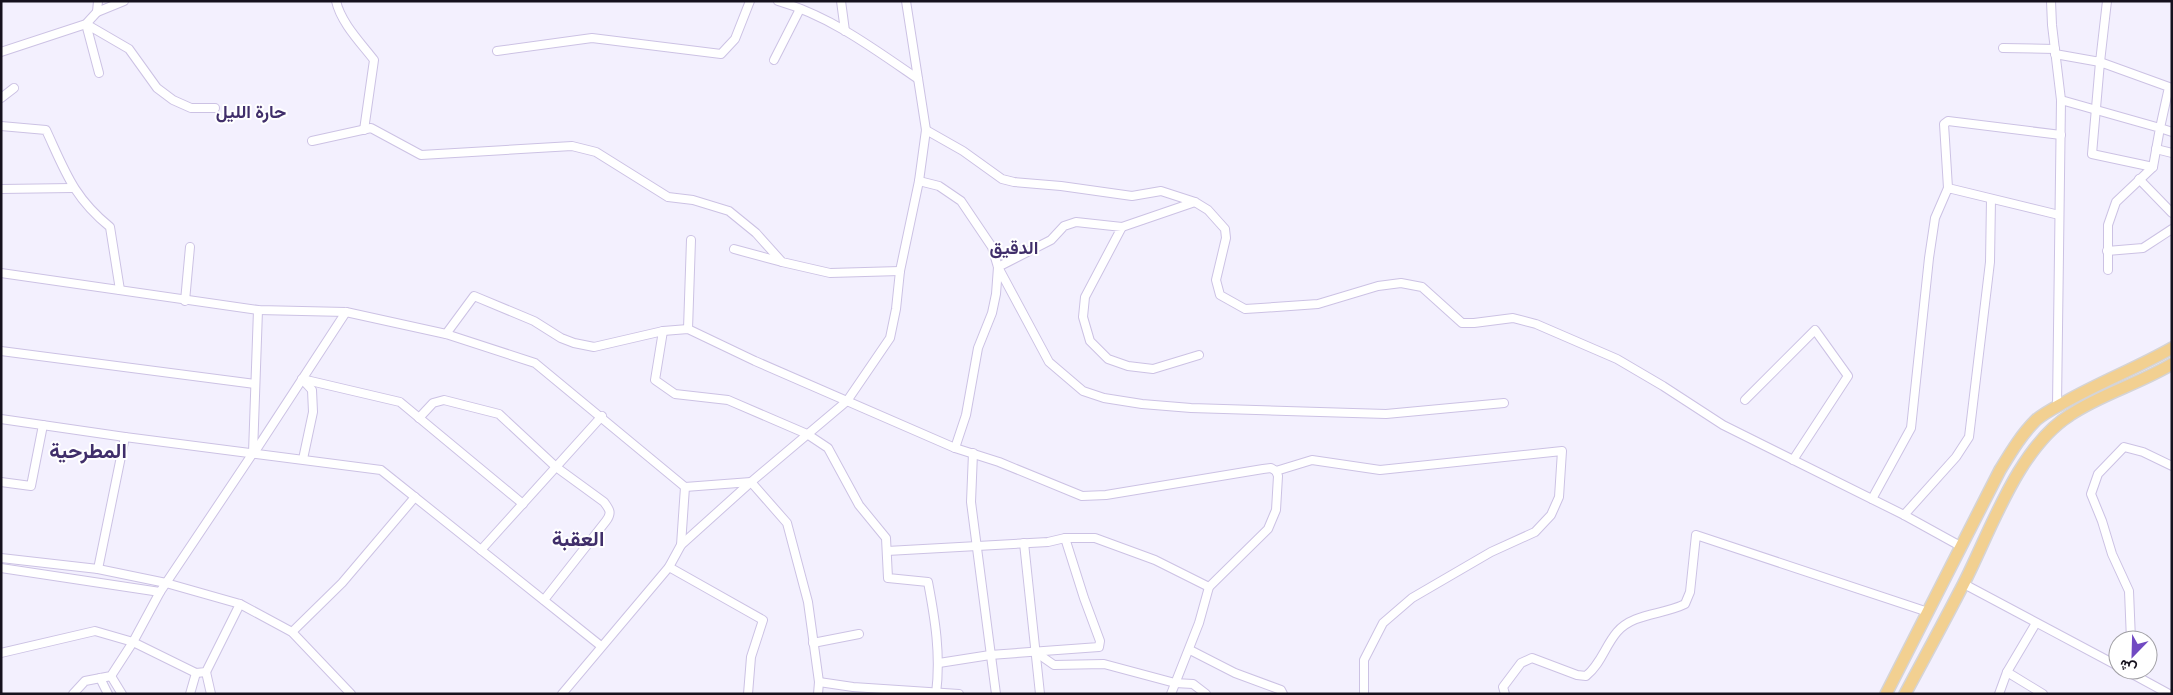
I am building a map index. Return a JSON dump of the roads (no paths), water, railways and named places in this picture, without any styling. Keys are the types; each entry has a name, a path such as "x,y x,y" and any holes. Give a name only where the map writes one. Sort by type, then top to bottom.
{"main road":[{"path":"1886,694 2000,470 2017,443 2038,419 2058,406 2089,388 2172,348"},
{"path":"1905,694 1964,584 2024,463 2044,436 2069,415 2152,376 2172,364"},
{"path":"1948,575 1964,584"}],"street":[{"path":"97,12 98,1"},
{"path":"1,52 86,24 97,12 124,1"},
{"path":"336,1 338,8 351,29 374,60 364,130"},
{"path":"497,51 592,38 721,54 735,39 750,1"},
{"path":"778,1 816,15 845,31 918,79"},
{"path":"841,1 845,31"},
{"path":"562,694 669,567 681,545 751,482 847,401 890,338 896,309 900,272 919,181 926,130 906,1"},
{"path":"2051,1 2061,100 2058,406"},
{"path":"2107,1 2094,109 2092,154 2153,167"},
{"path":"774,60 800,9"},
{"path":"86,24 98,73"},
{"path":"86,24 129,49 156,88 173,100 191,108 215,108"},
{"path":"2003,48 2055,52 2100,62 2169,87 2153,167 2116,202 2108,225 2108,270"},
{"path":"1,98 14,88"},
{"path":"2061,100 2172,132"},
{"path":"1872,499 1911,428 1935,218 1948,188 1943,134 1944,124 1948,121 2061,135"},
{"path":"1,126 46,130 72,188 92,212 110,227 120,290"},
{"path":"312,141 371,128 421,155 572,146 596,152 668,197 693,200 729,211 756,233 782,262"},
{"path":"926,130 963,151 1002,179 1008,181 1132,196 1161,191 1195,202 1208,210 1225,229 1226,238 1216,280 1220,295 1245,309 1318,304 1378,286 1400,283 1422,287 1462,322 1474,323 1513,318 1536,324 1617,359 1723,425 1904,515 1962,547"},
{"path":"2156,148 2172,153"},
{"path":"2139,179 2172,213"},
{"path":"919,181 938,186 961,201 992,247 998,267 1049,362 1083,391 1104,398 1142,404 1191,408 1386,414 1504,403"},
{"path":"1,189 72,188"},
{"path":"1948,188 2059,215"},
{"path":"1904,515 1956,457 1969,437 1990,262 1991,198"},
{"path":"998,267 1051,240 1064,226 1076,222 1122,226 1195,202"},
{"path":"1122,226 1085,297 1083,317 1090,342 1108,359 1128,366 1153,369 1199,354"},
{"path":"2108,251 2143,248 2172,229"},
{"path":"688,329 691,240"},
{"path":"185,301 190,247"},
{"path":"734,250 830,272 900,272"},
{"path":"955,448 966,416 978,348 992,313 996,294 998,267"},
{"path":"1,273 258,310 346,312 446,334 535,363 602,416 685,487 751,482"},
{"path":"446,334 474,296 534,321 561,338 594,347 663,332 688,329 755,361 955,448 999,462 1082,496 1093,497 1270,468 1276,471 1312,460 1380,470 1562,452 1559,497 1551,515 1535,532 1491,552 1412,598 1383,623 1364,660 1364,694"},
{"path":"253,453 258,310"},
{"path":"73,694 85,681 111,676 133,642 160,592 346,312"},
{"path":"1745,400 1815,330 1848,376 1793,460"},
{"path":"663,332 655,380 675,394 728,400 807,434 828,448 859,504 886,538 888,578 928,582 936,620 939,663 936,693"},
{"path":"1,351 255,384"},
{"path":"302,379 400,402 523,504"},
{"path":"302,379 312,390 313,412 303,460"},
{"path":"419,418 433,403 444,400 493,411 506,419 556,467 604,502 610,510 610,516 544,600"},
{"path":"481,550 602,416"},
{"path":"1,419 381,470 601,646"},
{"path":"1,482 30,486 43,425"},
{"path":"98,569 124,437"},
{"path":"2131,630 2130,591 2112,554 2091,494 2098,474 2124,446 2143,452 2172,466"},
{"path":"973,454 971,502 996,694"},
{"path":"1171,694 1190,650 1209,587 1268,529 1276,510 1278,476 1276,471"},
{"path":"751,482 787,523 808,602 819,682 818,694"},
{"path":"681,545 685,487"},
{"path":"292,632 342,583 415,497"},
{"path":"1505,694 1503,687 1521,663 1532,658 1577,675 1586,676 1595,668 1617,632 1632,620 1672,610 1684,604 1690,592 1696,535 1928,612"},
{"path":"887,551 1048,542 1065,538 1096,538 1155,560 1209,587"},
{"path":"939,663 990,655 1099,647 1100,641 1065,538"},
{"path":"1024,543 1040,694"},
{"path":"1,558 98,569 166,583 240,604 292,632 351,694"},
{"path":"669,567 763,620 751,658 748,694"},
{"path":"1,568 160,592"},
{"path":"1964,584 2108,659"},
{"path":"210,694 206,672 240,604"},
{"path":"1999,694 2007,672 2036,623"},
{"path":"1,653 95,631 133,642 196,673 206,672"},
{"path":"813,643 859,634"},
{"path":"1190,650 1235,673 1281,690 1283,694"},
{"path":"1034,651 1054,665 1104,664 1175,683 1193,684 1206,694"},
{"path":"2007,672 2042,694"},
{"path":"190,694 196,673"},
{"path":"111,676 122,694"},
{"path":"100,678 108,694"},
{"path":"2143,680 2169,694"},
{"path":"819,682 853,687 959,694"}],"district":[{"name":"حارة الليل","path":"251,112"},
{"name":"الدقيق","path":"1014,248"},
{"name":"المطرحية","path":"88,451"},
{"name":"العقبة","path":"578,539"}]}
